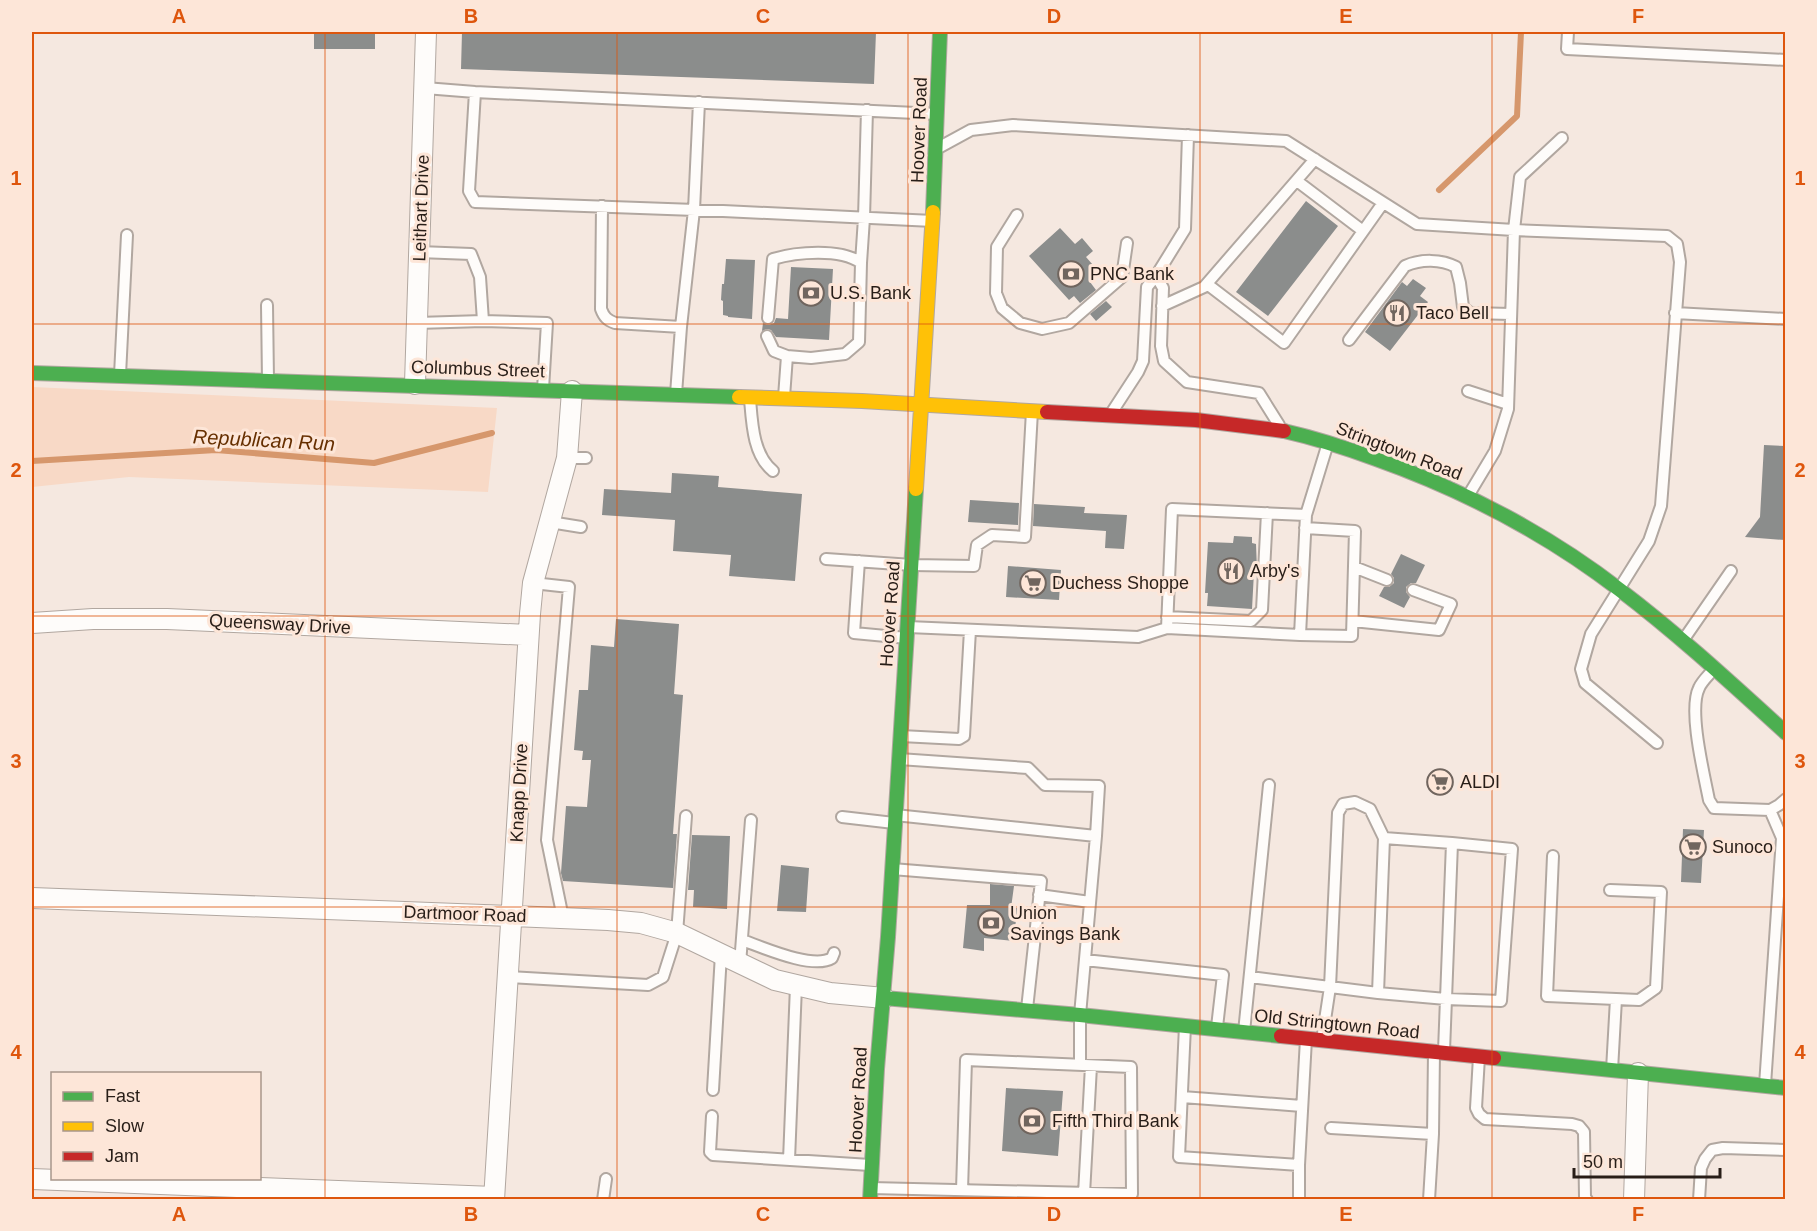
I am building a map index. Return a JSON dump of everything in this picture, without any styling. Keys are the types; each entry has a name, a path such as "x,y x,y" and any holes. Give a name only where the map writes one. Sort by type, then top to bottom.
{"main road":[{"name":"Hoover Road","path":"871,1194 877,1069 884,998 933,221 940,32"},
{"name":"Columbus Street","path":"32,373 784,397 862,400 922,406"},
{"name":"Stringtown Road","path":"922,406 1167,417 1283,431 1401,467 1498,511 1559,547 1618,588 1785,733"},
{"name":"Old Stringtown Road","path":"884,998 1080,1015 1785,1088"}],"street":[{"name":"Leithart Drive","path":"415,384 426,32"},
{"name":"Knapp Drive","path":"494,1198 533,583 546,532 576,458 572,391"},
{"name":"Queensway Drive","path":"32,623 93,619 167,619 528,635"},
{"name":"Dartmoor Road","path":"32,898 563,918 641,924 677,933 775,980 838,995 884,998"},
{"path":"1634,1200 1638,1073"},
{"path":"32,1179 51,1180"},
{"path":"56,1180 494,1198"}],"lane":[{"path":"1568,32 1567,49 1785,60"},
{"path":"425,88 937,114"},
{"path":"475,92 469,191 475,202 933,221"},
{"path":"676,395 694,210 699,102"},
{"path":"767,336 774,351 787,356 811,358 845,354 859,342 867,111"},
{"path":"936,149 971,130 1013,125 1286,141 1417,224 1667,236 1677,244 1680,262 1661,506 1649,541 1591,634 1581,669 1585,683 1657,743"},
{"path":"1110,414 1143,361 1147,287 1185,229 1188,135"},
{"path":"1468,496 1495,451 1508,404 1514,230 1520,177 1562,138"},
{"path":"1162,306 1204,287 1315,159"},
{"path":"1297,181 1363,231"},
{"path":"1207,284 1284,343 1383,203"},
{"path":"602,206 601,309 603,315 615,323 681,327"},
{"path":"1017,215 997,247 996,293 1002,308 1020,323 1042,329 1069,323 1122,277 1127,243"},
{"path":"120,376 127,235"},
{"path":"419,252 471,254 480,277 483,321"},
{"path":"768,318 773,259 788,254 834,254 854,258 861,263"},
{"path":"1349,340 1405,266 1417,261 1447,262 1456,267 1463,308 1470,313 1511,314"},
{"path":"1156,276 1162,288 1161,346 1164,362 1187,382 1259,393 1283,431"},
{"path":"267,305 268,381"},
{"path":"1675,313 1785,319"},
{"path":"417,323 483,321 547,323 543,389"},
{"path":"784,397 787,356"},
{"path":"1468,391 1508,404"},
{"path":"749,396 753,429 762,458 773,471"},
{"path":"826,559 912,566 974,566 977,545 992,535 1025,537 1032,411"},
{"path":"1300,635 1306,515 1328,443"},
{"path":"1167,623 1172,509 1306,515"},
{"path":"859,561 854,633 970,630 1138,637 1167,623 1251,621 1262,610 1267,513"},
{"path":"550,522 581,527"},
{"path":"1167,623 1300,635 1352,636 1355,531 1305,528"},
{"path":"1354,567 1387,580"},
{"path":"1682,642 1731,571"},
{"path":"533,583 569,586 547,840 563,918"},
{"path":"1353,621 1439,630 1450,604 1413,590"},
{"path":"900,736 958,739 964,736 970,630"},
{"path":"1714,669 1699,687 1694,705 1709,800 1714,808 1770,810 1785,799"},
{"path":"898,759 1028,768 1045,785 1099,786 1080,1015 1085,1065 1084,1194"},
{"path":"1244,1032 1269,785"},
{"path":"1322,1040 1330,987 1338,813 1343,804 1355,802 1370,809 1384,838 1378,993"},
{"path":"1764,1086 1782,838 1770,810"},
{"path":"508,977 648,985 663,976 677,933 686,816"},
{"path":"842,817 894,819 1096,836"},
{"path":"740,964 751,820"},
{"path":"1251,977 1378,993 1501,1001 1512,849 1384,838"},
{"path":"1429,1200 1439,1053 1446,999 1452,843"},
{"path":"1553,856 1547,996 1639,1000 1656,988 1661,892 1610,890"},
{"path":"892,869 1041,881 1027,1010"},
{"path":"1040,895 1090,902"},
{"path":"742,940 806,960 827,961 834,953"},
{"path":"713,1090 721,954"},
{"path":"1085,960 1223,975 1217,1029"},
{"path":"789,1160 796,986"},
{"path":"1611,1071 1617,999"},
{"path":"1185,1026 1179,1157 1299,1165"},
{"path":"1299,1200 1306,1039"},
{"path":"1479,1057 1476,1108 1485,1119 1572,1124 1579,1126 1584,1132 1585,1197 1587,1200"},
{"path":"871,1194 962,1190 1132,1194 1131,1067 966,1060 962,1190"},
{"path":"1182,1097 1302,1106"},
{"path":"712,1116 710,1152 713,1155 872,1165"},
{"path":"1331,1128 1433,1134"},
{"path":"1699,1200 1701,1168 1712,1150 1723,1148 1785,1150"},
{"path":"603,1200 606,1179"}],"shaded area":[{"path":"32,387 497,408 488,492 129,477 32,487"}],"building":[{"path":"314,32 375,32 375,49 314,49"},
{"path":"462,32 876,32 874,84 461,69"},
{"path":"1306,201 1338,226 1268,316 1236,292"},
{"name":"PNC Bank","path":"1060,228 1075,244 1082,238 1093,251 1086,257 1100,273 1090,282 1096,290 1080,303 1074,296 1069,300 1029,256"},
{"path":"726,259 755,260 752,319 723,315 723,301 721,300"},
{"name":"U.S. Bank","path":"791,267 833,269 829,340 776,337 771,330 762,331 763,323 768,325 774,323 776,318 788,319"},
{"name":"Taco Bell","path":"1413,279 1426,288 1420,296 1428,302 1390,351 1365,332 1402,282 1407,286"},
{"path":"1106,301 1112,307 1096,321 1090,314"},
{"path":"1764,445 1785,446 1785,540 1745,537 1760,517"},
{"path":"672,473 719,476 718,487 802,494 795,581 729,576 731,555 673,551 675,520 602,515 604,489 671,493"},
{"path":"970,500 1019,503 1018,525 968,522"},
{"path":"1034,504 1085,507 1084,513 1127,515 1124,549 1105,548 1106,531 1033,526"},
{"name":"Arby's","path":"1234,536 1252,537 1252,543 1256,544 1257,570 1254,572 1252,609 1207,606 1208,593 1205,593 1208,542 1233,543"},
{"path":"1401,554 1425,565 1416,583 1411,583 1406,587 1406,592 1410,597 1404,608 1379,596 1384,587 1389,587 1394,583 1391,574"},
{"name":"Duchess Shoppe","path":"1008,566 1061,570 1059,600 1006,597"},
{"path":"616,619 679,624 674,694 683,695 673,834 677,834 673,888 563,881 561,873 566,806 587,807 591,760 582,760 583,751 574,750 579,690 588,690 591,645 614,647"},
{"name":"Sunoco","path":"1683,829 1704,830 1701,883 1681,882"},
{"path":"692,835 730,836 727,909 693,907 694,890 688,890"},
{"path":"781,865 809,868 806,912 777,911"},
{"name":"Union Savings Bank","path":"990,884 1014,886 1011,908 1017,908 1014,941 984,938 984,951 963,948 967,905 990,905"},
{"name":"Fifth Third Bank","path":"1006,1088 1063,1091 1058,1156 1002,1151"}],"waterway":[{"name":"Republican Run","path":"1439,190 1517,116 1521,32"},
{"name":"Republican Run","path":"32,461 216,450 374,463 492,433"}],"traffic: fast":[{"path":"933,212 940,32"},
{"path":"32,373 739,397"},
{"path":"1284,431 1342,447 1408,471 1472,499 1563,550 1592,569 1663,624 1786,733"},
{"path":"870,1200 916,489"},
{"path":"884,998 1281,1036"},
{"path":"1494,1058 1786,1088"}],"traffic: slow":[{"path":"916,489 933,212"},
{"path":"739,397 862,401 1047,412"}],"traffic: jam":[{"path":"1047,412 1196,420 1284,431"},
{"path":"1281,1036 1494,1058"}],"place":[{"name":"PNC Bank","path":"1071,274"},
{"name":"U.S. Bank","path":"811,293"},
{"name":"Taco Bell","path":"1397,313"},
{"name":"Arby's","path":"1231,571"},
{"name":"Duchess Shoppe","path":"1033,583"},
{"name":"ALDI","path":"1440,782"},
{"name":"Sunoco","path":"1693,847"},
{"name":"Union Savings Bank","path":"991,923"},
{"name":"Fifth Third Bank","path":"1032,1121"}]}
